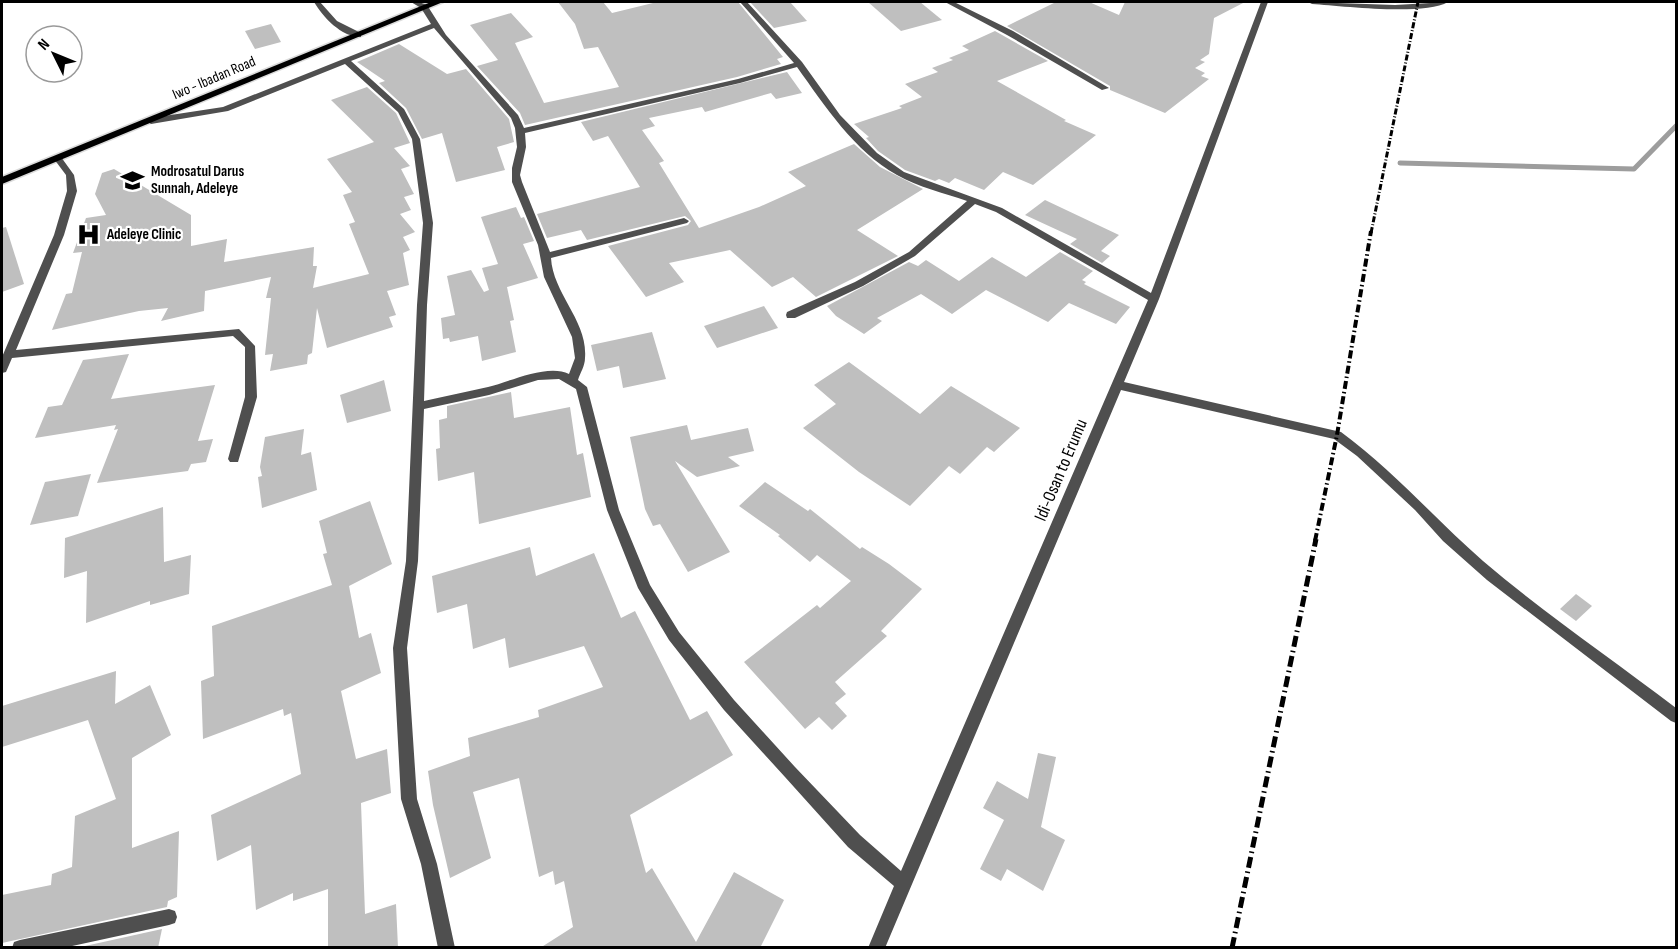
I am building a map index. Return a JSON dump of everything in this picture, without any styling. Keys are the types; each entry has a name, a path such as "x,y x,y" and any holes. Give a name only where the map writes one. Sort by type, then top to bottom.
{"main road":[{"name":"Iwo - Ibadan Road","path":"2,181 358,34 419,4 438,2"}],"street":[{"path":"317,2 334,22 358,34"},
{"path":"744,2 799,64 837,117 874,155 901,174 974,200 1029,226 1154,299"},
{"path":"949,2 1010,33 1105,88"},
{"name":"Idi-Osan to Erumu","path":"876,948 902,882 1154,299 1265,2"},
{"path":"1312,2 1417,7 1444,2"},
{"path":"419,4 515,117 522,131 523,150 517,168 517,181 528,203 546,256 548,274 575,333 580,358 572,380"},
{"path":"151,121 225,110 435,25"},
{"path":"346,61 401,111 416,139 428,223 422,305 420,406 412,561 400,648 409,800 429,864 447,948"},
{"path":"522,131 741,81 799,64"},
{"path":"2,369 59,235 72,191 70,175 58,159"},
{"path":"791,315 859,284 912,254 974,200"},
{"path":"546,256 684,221"},
{"path":"10,354 235,332 250,346 251,397 234,459"},
{"path":"420,406 489,391 538,376 561,375 581,387 602,474 621,530 645,588 674,636 729,705 790,772 854,841 902,882"},
{"path":"1117,385 1337,435 1361,453 1419,506 1447,537 1492,576 1677,716"},
{"path":"20,948 169,917"}],"building":[{"path":"558,2 603,2 612,13 657,2 738,2 783,57 777,59 781,64 737,77 525,125 520,113 477,66 498,60 470,25 511,13 533,37 515,43 544,103 619,87 598,47 584,49 575,24"},
{"path":"750,2 790,2 807,21 774,28"},
{"path":"868,2 920,2 942,20 901,31"},
{"path":"1056,2 1089,2 1119,15 1125,2 1245,2 1214,18 1209,54 1200,60 1205,62 1195,68 1205,73 1201,76 1209,79 1165,113 1110,90 1110,86 1007,26"},
{"path":"271,24 281,42 255,49 245,31"},
{"path":"995,31 1048,61 997,81 1066,120 1064,121 1096,135 1033,185 1003,172 984,190 955,178 949,183 939,179 935,181 905,170 878,151 866,138 869,137 854,124 902,108 899,106 922,97 905,84 938,72 932,68 953,60 949,58 969,50 962,46"},
{"path":"399,44 447,74 466,69 509,119 514,142 497,147 505,170 456,182 442,133 422,139 406,108 379,83 385,81 357,62"},
{"path":"787,72 802,93 776,99 771,93 705,112 702,107 649,118 655,126 642,130 664,161 659,163 699,228 759,207 806,186 788,172 854,144 880,167 923,189 857,230 898,256 816,297 793,277 772,287 730,250 669,263 684,282 646,297 608,246 688,225 691,221 685,216 587,240 581,230 547,238 537,214 640,187 608,136 593,141 581,122"},
{"path":"367,87 396,113 410,143 394,148 410,166 401,169 414,194 404,197 411,210 400,214 415,232 403,237 410,250 403,253 409,285 387,291 396,315 389,317 393,327 327,348 317,308 312,353 308,355 307,364 270,371 273,354 265,355 271,298 266,298 271,277 205,291 204,311 161,321 168,308 139,311 52,330 66,294 72,293 82,252 73,253 86,218 106,215 95,194 102,173 114,169 191,215 191,246 227,239 224,262 314,247 313,266 317,266 313,288 369,274 349,224 355,222 343,195 352,192 327,159 374,142 331,100"},
{"path":"1045,200 1119,235 1101,251 1110,256 1102,263 1070,244 1077,239 1025,215"},
{"path":"516,207 521,218 524,217 534,241 523,244 538,278 507,287 514,320 510,321 516,352 482,361 478,336 450,342 449,338 443,339 441,318 455,315 447,276 471,270 484,292 489,290 482,268 498,264 481,217"},
{"path":"6,227 24,284 2,292 2,228"},
{"path":"1060,252 1093,271 1082,280 1086,282 1084,284 1130,307 1116,324 1069,303 1048,322 986,290 952,314 921,294 877,318 882,321 864,334 836,316 827,306 909,262 918,266 926,260 959,281 992,257 1026,277"},
{"path":"764,306 778,328 717,348 704,326"},
{"path":"652,332 666,379 623,388 619,366 597,371 591,345"},
{"path":"129,354 111,399 215,385 198,441 213,439 206,462 191,464 188,471 97,483 118,429 114,430 116,425 35,438 48,407 62,405 83,360"},
{"path":"849,362 920,414 951,386 1020,428 994,452 987,447 960,474 949,466 910,506 859,472 803,428 836,404 814,385"},
{"path":"384,380 391,411 347,423 340,395"},
{"path":"511,392 514,418 570,407 577,455 583,453 591,497 479,524 474,472 438,481 436,449 440,448 439,420 447,418 447,406"},
{"path":"687,425 691,440 748,428 754,451 728,457 740,466 697,477 675,461 730,552 688,572 660,524 653,526 645,509 630,437"},
{"path":"304,429 301,455 311,452 317,490 262,508 258,477 262,476 260,467 265,437"},
{"path":"91,474 78,516 30,525 45,482"},
{"path":"765,482 808,511 810,509 860,549 862,547 889,564 922,589 881,631 887,636 835,682 846,694 835,703 847,716 832,730 819,717 805,729 744,662 817,605 820,608 851,581 817,555 810,562 778,536 780,535 739,506"},
{"path":"370,501 392,564 349,586 359,638 371,633 381,673 341,691 356,759 387,749 391,793 361,803 365,914 396,904 398,948 328,948 328,889 293,901 293,893 256,910 251,845 217,861 211,815 301,774 291,713 284,716 283,709 203,739 201,681 214,676 212,626 332,585 323,554 327,553 319,521"},
{"path":"163,507 164,562 191,555 189,594 150,605 150,601 86,623 87,571 64,578 65,538"},
{"path":"530,547 536,576 594,553 621,618 635,611 690,720 707,711 733,755 630,815 646,873 652,868 696,942 734,872 784,900 760,948 540,948 573,927 564,881 555,885 553,871 539,877 519,778 473,792 491,858 450,878 433,805 428,771 470,756 468,738 539,717 538,710 603,687 584,646 509,668 505,638 473,649 467,604 437,613 432,576"},
{"path":"1576,594 1592,606 1576,621 1560,609"},
{"path":"116,671 115,704 150,685 171,735 132,758 132,848 179,831 177,897 168,901 167,907 2,943 2,895 51,885 52,874 72,867 75,816 116,799 88,720 2,747 2,706"},
{"path":"1038,753 1056,757 1041,827 1065,840 1043,891 1007,869 1001,881 980,869 1004,820 983,808 997,781 1028,799"},
{"path":"162,929 158,948 76,948"}],"waterway":[{"path":"1400,163 1634,169 1676,126"}],"railway":[{"path":"1371,233 1418,2"},
{"path":"1315,541 1337,435 1371,231"},
{"path":"1232,948 1316,539"}],"place":[{"name":"Modrosatul Darus Sunnah, Adeleye","path":"133,180"},
{"name":"Adeleye Clinic","path":"89,234"}]}
